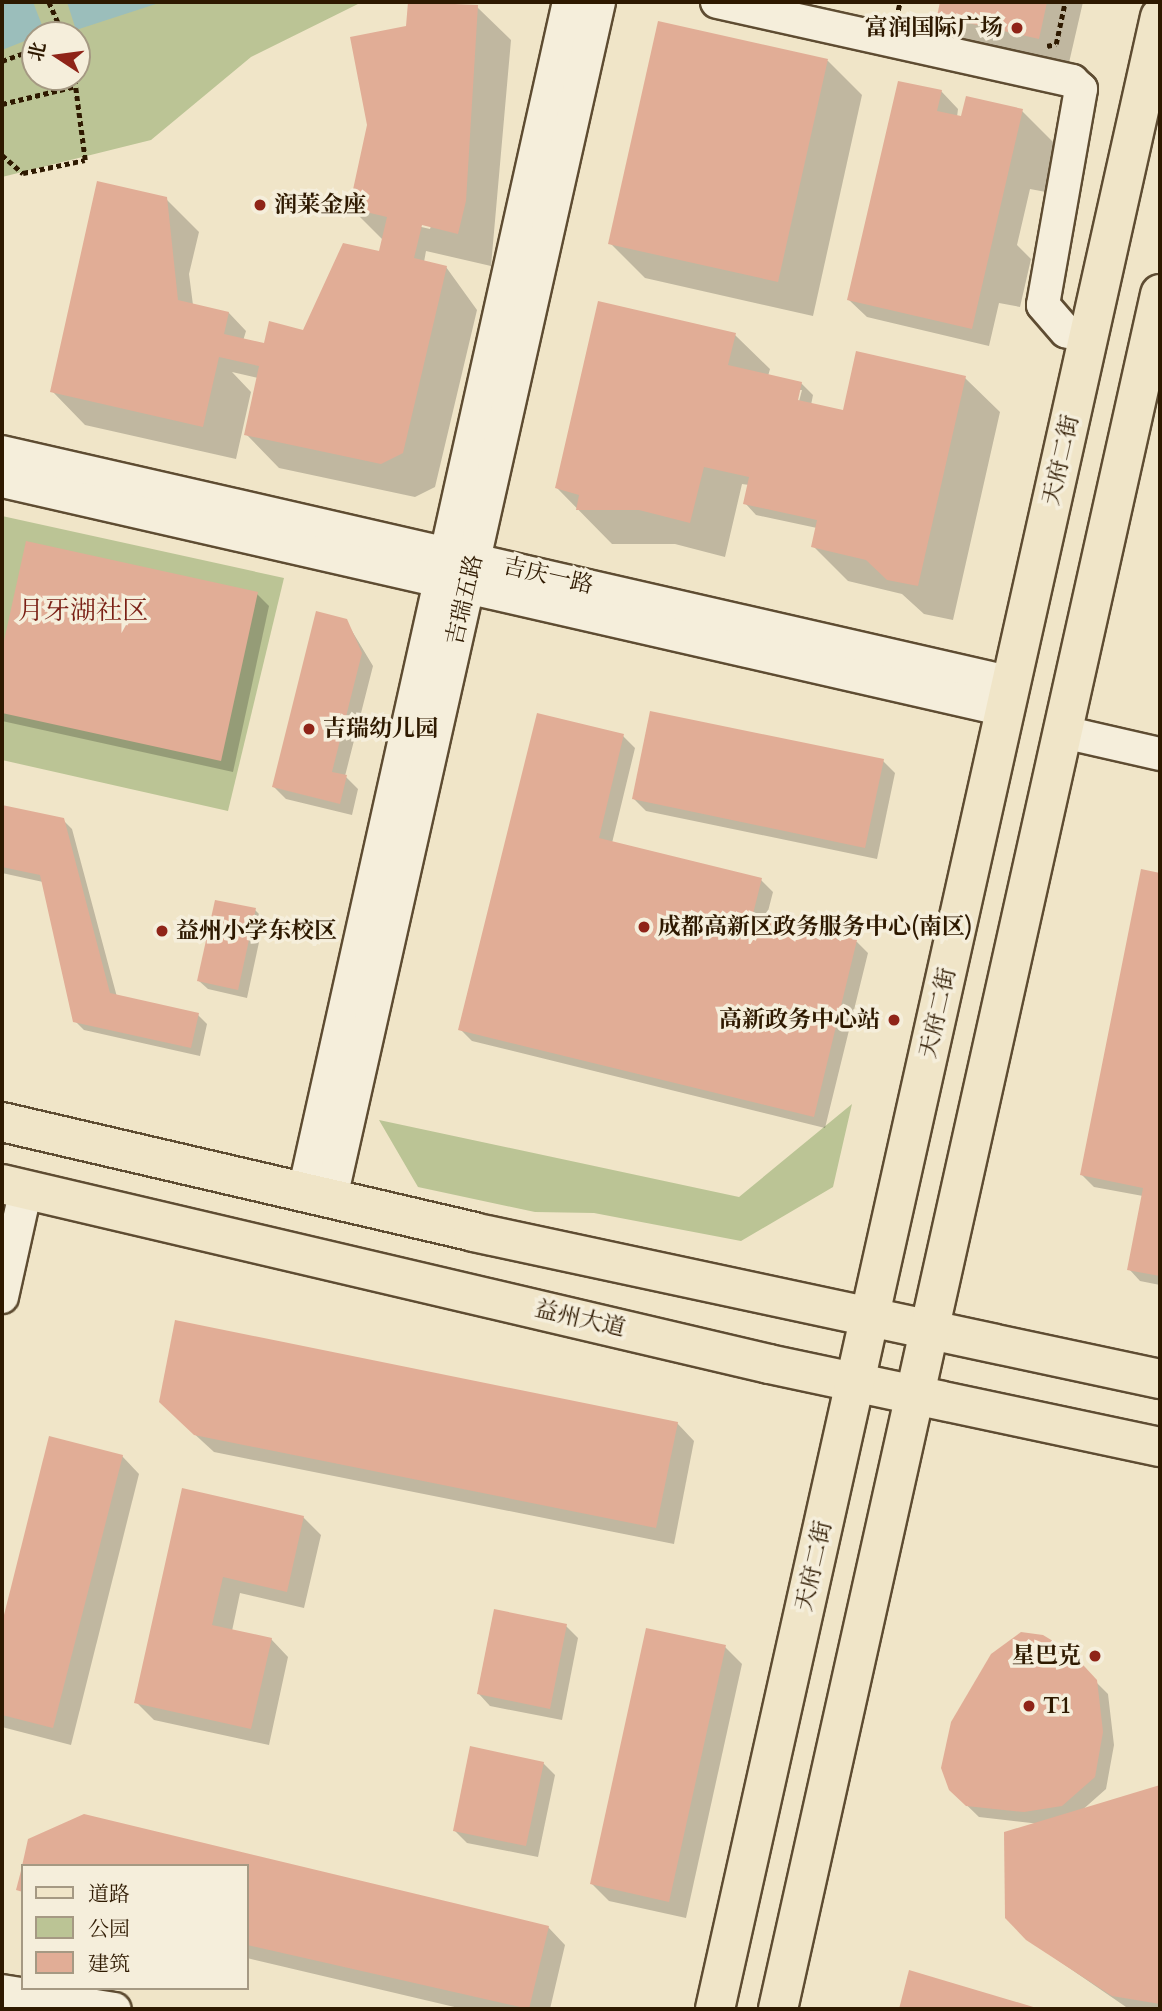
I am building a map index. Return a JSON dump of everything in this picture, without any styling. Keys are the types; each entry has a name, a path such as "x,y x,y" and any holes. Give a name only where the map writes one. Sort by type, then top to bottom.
{"main road":[{"name":"天府二街","path":"715,2009 1160,17"},
{"path":"778,2009 1160,294"},
{"path":"2,1122 318,1195 930,1326 1160,1379"},
{"name":"益州大道","path":"14,1186 855,1381 1160,1447"}],"street":[{"name":"吉瑞五路","path":"318,1195 457,570 569,2"},
{"name":"吉瑞五路","path":"457,570 599,2"},
{"path":"717,2 1072,81 1081,89 1043,305 1066,331 1088,338"},
{"name":"吉庆一路","path":"2,452 457,570 1008,696"},
{"name":"吉庆一路","path":"2,481 457,570"},
{"path":"1063,732 1160,754"},
{"path":"2,1297 14,1186"},
{"path":"2,1991 115,2009"}],"path":[{"path":"49,2 58,21"},
{"path":"896,19 900,2"},
{"path":"1062,16 1065,2"},
{"path":"2,61 21,54"},
{"path":"2,104 55,91"},
{"path":"2,155 23,173 85,160 77,91"}],"green space":[{"path":"2,2 362,2 251,57 151,140 2,177"},
{"path":"2,516 284,578 228,811 2,760"},
{"path":"852,1104 833,1187 741,1241 594,1213 535,1212 418,1187 379,1120 739,1197"}],"water":[{"path":"2,2 33,2 40,21 21,21 21,42 2,50"},
{"path":"67,2 162,2 91,25 91,21 73,21"}],"building":[{"path":"408,2 478,5 466,201 458,234 422,225 414,258 447,266 403,453 381,464 244,435 259,366 219,357 203,427 50,392 97,181 167,197 178,300 229,312 224,334 264,343 269,321 303,330 343,243 379,251 387,217 349,208 367,125 350,37 406,26"},
{"name":"富润国际广场","path":"940,2 1047,2 1039,39 937,16"},
{"path":"658,21 828,59 778,282 608,244"},
{"path":"898,81 942,90 937,111 961,116 966,96 1023,109 972,329 847,300"},
{"path":"598,301 736,333 728,365 802,382 798,400 843,410 856,351 966,376 918,586 887,580 866,560 811,547 817,520 743,504 749,477 704,467 690,523 639,510 576,510 579,495 555,488"},
{"path":"26,541 258,592 221,761 2,713 2,650"},
{"path":"316,611 347,619 362,653 332,772 347,775 340,804 272,787"},
{"path":"650,711 884,759 865,848 632,799"},
{"name":"成都高新区政务服务中心(南区)","path":"537,713 624,734 599,838 762,878 753,914 857,940 814,1117 458,1030"},
{"path":"2,805 64,818 110,993 199,1013 191,1048 73,1022 40,875 2,867"},
{"path":"1141,869 1160,873 1160,1276 1127,1270 1143,1188 1080,1175"},
{"path":"215,900 256,908 238,990 197,981"},
{"path":"175,1320 678,1422 656,1528 194,1435 159,1402"},
{"path":"49,1436 123,1455 53,1728 2,1715 2,1623"},
{"path":"182,1488 304,1516 287,1592 223,1577 212,1625 272,1638 251,1729 134,1703"},
{"path":"494,1609 567,1624 550,1709 477,1694"},
{"path":"646,1628 726,1645 669,1902 590,1884"},
{"name":"T1","path":"1021,1632 1043,1635 1071,1652 1097,1680 1103,1732 1095,1777 1062,1806 1024,1812 966,1806 949,1790 941,1768 951,1722 991,1654"},
{"path":"470,1746 544,1762 526,1846 453,1831"},
{"path":"1160,1785 1160,2004 1112,1996 1026,1940 1005,1918 1004,1832"},
{"path":"84,1814 549,1926 529,2009 248,1945 248,1864 22,1864 28,1839"},
{"path":"21,1871 21,1891 16,1890"},
{"path":"909,1970 1040,2009 899,2009"}],"place":[{"name":"富润国际广场","path":"1017,28"},
{"name":"润莱金座","path":"260,205"},
{"name":"吉瑞幼儿园","path":"309,729"},
{"name":"成都高新区政务服务中心(南区)","path":"644,927"},
{"name":"益州小学东校区","path":"162,931"},
{"name":"高新政务中心站","path":"894,1020"},
{"name":"星巴克","path":"1095,1656"},
{"name":"T1","path":"1029,1706"}],"district":[{"name":"月牙湖社区","path":"83,611"}]}
